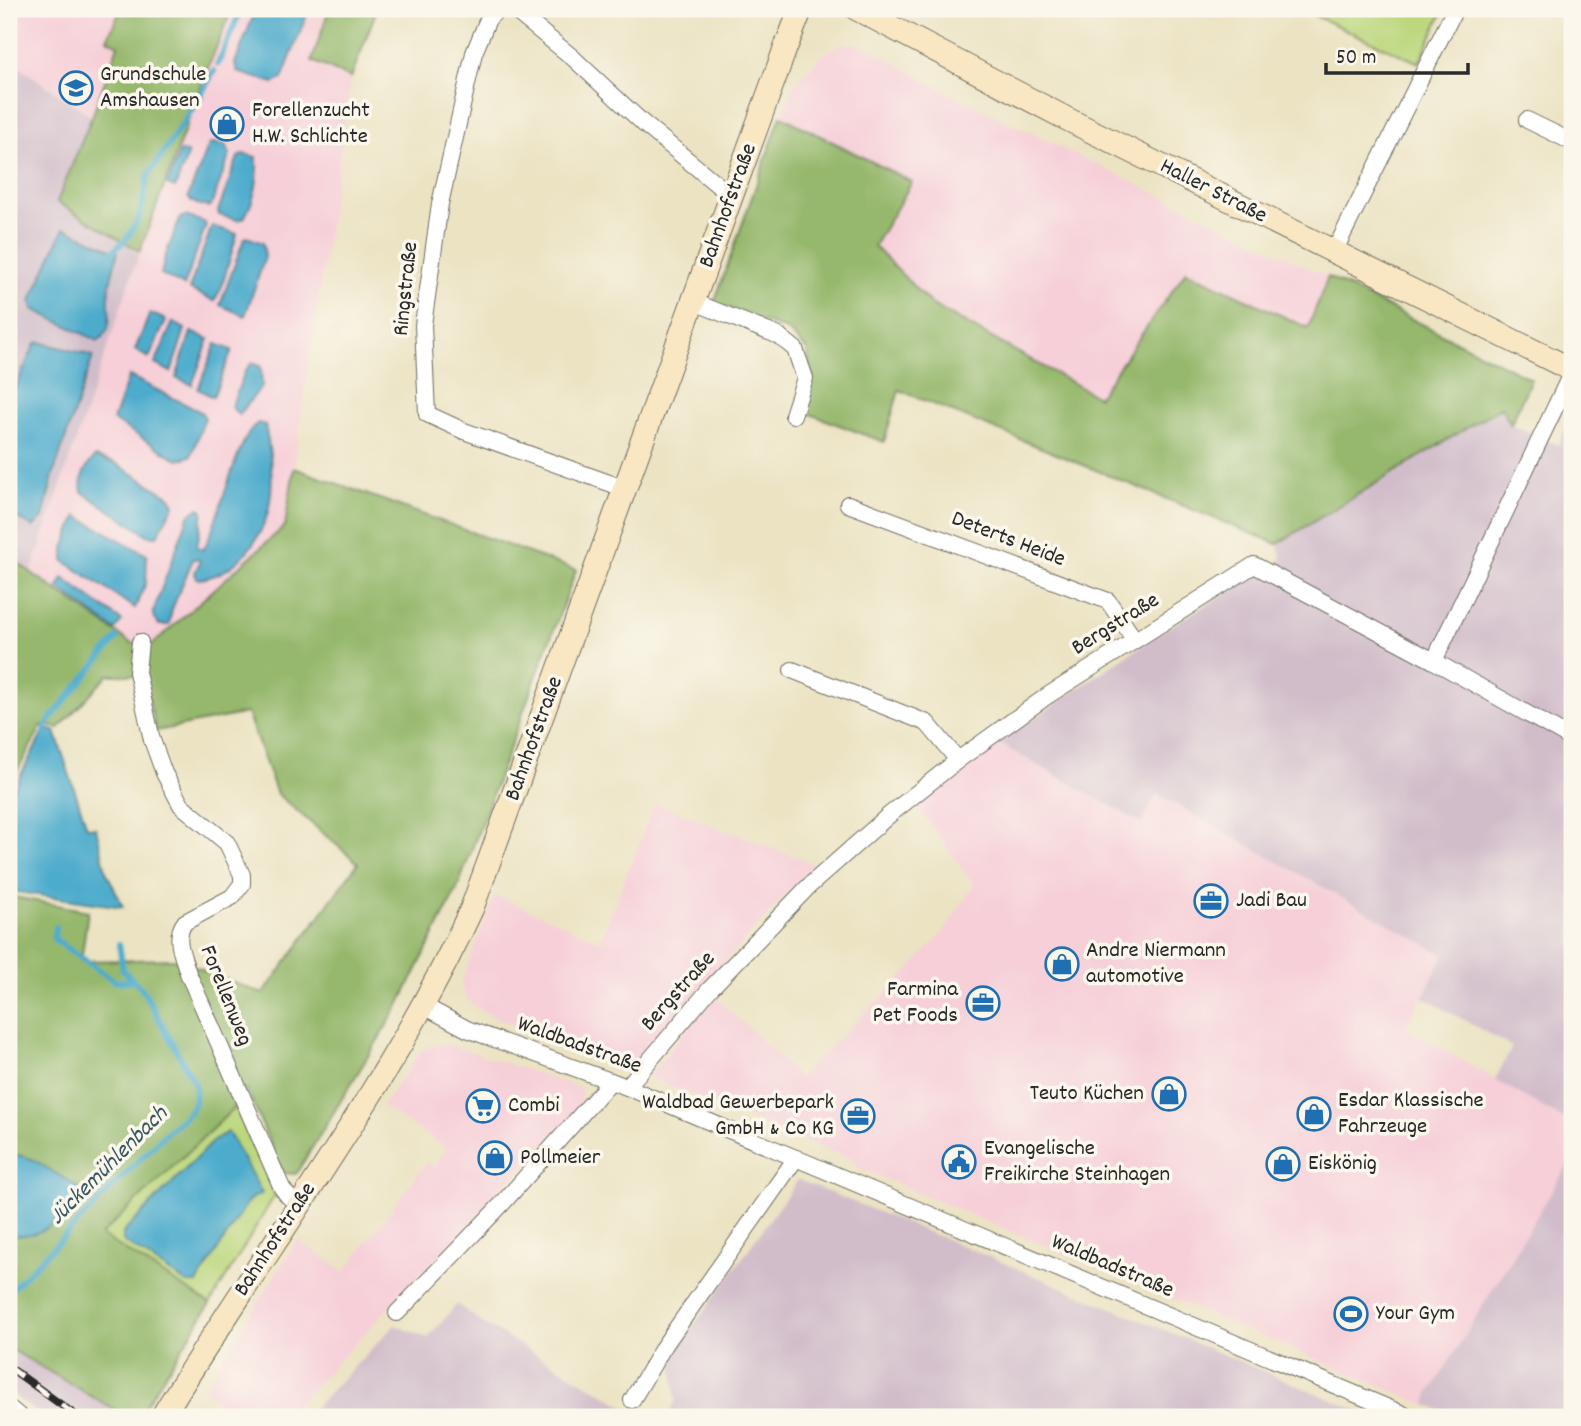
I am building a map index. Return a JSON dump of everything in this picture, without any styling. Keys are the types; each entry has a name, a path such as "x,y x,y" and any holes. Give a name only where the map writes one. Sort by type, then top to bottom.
{"street":[{"name":"Ringstraße","path":"498,9 488,19 474,53 440,204 423,325 427,414 464,431 626,488"},
{"path":"513,9 572,57 644,124 719,186 734,192"},
{"name":"Bahnhofstraße","path":"162,1417 424,1006 472,908 801,9"},
{"path":"1334,253 1455,9"},
{"name":"Haller Straße","path":"864,11 1067,119 1572,371"},
{"path":"1527,120 1572,142"},
{"path":"694,302 779,336 795,349 805,378 793,415"},
{"path":"1572,371 1434,661 1572,739"},
{"name":"Deterts Heide","path":"848,504 1108,601 1135,640"},
{"name":"Bergstraße","path":"627,1087 709,990 809,886 888,816 958,760 1047,696 1254,565 1434,661"},
{"name":"Forellenweg","path":"139,642 137,672 152,740 164,773 181,805 228,843 242,875 242,884 232,897 192,916 181,928 179,944 185,964 282,1188 299,1205"},
{"path":"792,670 927,723 958,760"},
{"name":"Waldbadstraße","path":"424,1006 467,1029 627,1087 1410,1417"},
{"path":"397,1313 501,1205 611,1081"},
{"path":"632,1400 664,1346 796,1158"},
{"path":"9,1408 20,1417"}],"shaded area":[{"name":"Grundschule Amshausen","path":"9,9 121,9 107,39 118,45 92,117 9,60"},
{"path":"232,9 329,9 312,61 351,78 285,526 153,644 131,643 31,573 140,251"},
{"path":"841,44 856,44 870,49 941,89 1328,277 1308,328 1186,271 1099,397 931,304 874,245 912,182 781,116 794,85 821,56"},
{"path":"9,60 92,117 57,202 140,251 31,573 9,557"},
{"path":"1502,407 1511,424 1558,445 1572,413 1572,1124 1495,1080 1512,1047 1423,997 1444,955 1157,794 1141,823 998,743 1160,633 1282,559 1277,544"},
{"path":"998,743 1140,823 1157,794 1445,955 1406,1028 1572,1124 1572,1158 1428,1396 1426,1405 857,1167 853,1160 648,1077 714,995 799,1077 898,981 943,933 974,885 916,805"},
{"path":"655,803 814,864 628,1069 494,1017 473,1005 465,997 461,982 495,895 600,941"},
{"path":"444,1043 581,1088 581,1106 285,1417 235,1417 204,1389 297,1240 345,1271 427,1162 435,1167 447,1148 382,1106 423,1049"},
{"path":"1572,1158 1572,1417 1459,1417 1426,1405 1428,1396"},
{"path":"798,1180 1373,1417 667,1417 676,1400 672,1356"},
{"path":"457,1304 481,1322 643,1417 305,1417 395,1325 428,1338"},
{"path":"9,1348 127,1417 42,1417 9,1392"}],"green space":[{"path":"121,9 232,9 140,251 57,202 118,45 107,39"},
{"path":"329,9 377,9 351,78 312,61"},
{"path":"1300,9 1444,9 1419,63"},
{"path":"781,116 912,182 874,246 931,304 1098,397 1186,271 1308,328 1328,277 1531,379 1511,424 1501,407 1277,544 899,390 884,442 802,411 812,377 807,350 787,330 714,303"},
{"path":"294,468 576,570 457,889 398,1007 296,1174 283,1173 247,1090 235,1107 101,1235 210,1304 138,1417 127,1417 9,1348 9,896 88,911 81,961 175,959 263,994 358,863 277,794 247,713 156,731 144,675 108,675 59,728 42,725 9,786 9,557 131,643 153,644 285,526"},
{"path":"235,1107 275,1195 210,1304 100,1235"}],"water":[{"path":"256,9 309,9 282,79 274,83 237,72 235,63"},
{"path":"212,143 225,145 230,154 211,206 205,206 188,197"},
{"path":"180,151 188,154 175,188 167,185"},
{"path":"244,154 256,157 257,181 248,211 244,218 238,220 219,215 218,211 238,157"},
{"path":"185,216 206,225 184,286 161,274 180,218"},
{"path":"212,226 237,234 221,289 214,301 189,289"},
{"path":"64,228 118,252 110,287 109,324 104,336 98,341 33,309 31,300"},
{"path":"247,237 263,243 265,257 245,316 220,305"},
{"path":"150,313 166,320 149,358 135,350"},
{"path":"173,322 185,329 171,372 155,364"},
{"path":"191,332 209,339 192,385 176,378"},
{"path":"39,342 93,356 53,475 43,518 33,527 9,513 9,402 35,344"},
{"path":"216,344 232,350 213,397 198,389"},
{"path":"252,363 261,367 262,386 239,415 232,405 245,371"},
{"path":"129,376 201,412 205,418 191,456 178,460 113,420"},
{"path":"258,423 265,425 271,473 270,501 262,528 236,562 212,576 196,578 195,572 200,562 193,559 172,609 169,625 159,625 153,612 188,517 200,508 203,511 197,547 203,550 242,445"},
{"path":"95,457 115,463 170,497 174,505 157,536 149,536 82,492 84,473"},
{"path":"77,516 147,555 146,583 135,608 64,561 64,548"},
{"path":"63,578 122,621 115,630 58,588"},
{"path":"45,729 55,731 87,827 96,828 106,871 123,907 9,891 9,797"},
{"path":"228,1132 262,1193 249,1200 197,1283 187,1283 123,1241 123,1233 215,1139"},
{"path":"18,1155 32,1159 78,1187 79,1193 50,1226 34,1234 9,1236 9,1158"}],"waterway":[{"name":"Jückemühlenbach","path":"218,64 241,9"},
{"name":"Jückemühlenbach","path":"109,255 128,237 140,216 148,176 214,71"},
{"name":"Jückemühlenbach","path":"46,737 45,729 52,717 117,638"},
{"path":"56,927 53,938 116,982 133,980"},
{"name":"Jückemühlenbach","path":"9,1292 187,1115 195,1100 195,1084 143,990 123,970 119,944"}],"railway":[{"path":"9,1367 78,1417"}],"place":[{"name":"Grundschule Amshausen","path":"76,88"},
{"name":"Forellenzucht H.W. Schlichte","path":"227,124"},
{"name":"Jadi Bau","path":"1211,901"},
{"name":"Andre Niermann automotive","path":"1062,964"},
{"name":"Farmina Pet Foods","path":"983,1003"},
{"name":"Teuto Küchen","path":"1169,1094"},
{"name":"Combi","path":"483,1106"},
{"name":"Esdar Klassische Fahrzeuge","path":"1314,1114"},
{"name":"Waldbad Gewerbepark GmbH & Co KG","path":"858,1116"},
{"name":"Pollmeier","path":"495,1158"},
{"name":"Evangelische Freikirche Steinhagen","path":"959,1162"},
{"name":"Eiskönig","path":"1283,1164"},
{"name":"Your Gym","path":"1351,1314"}]}
